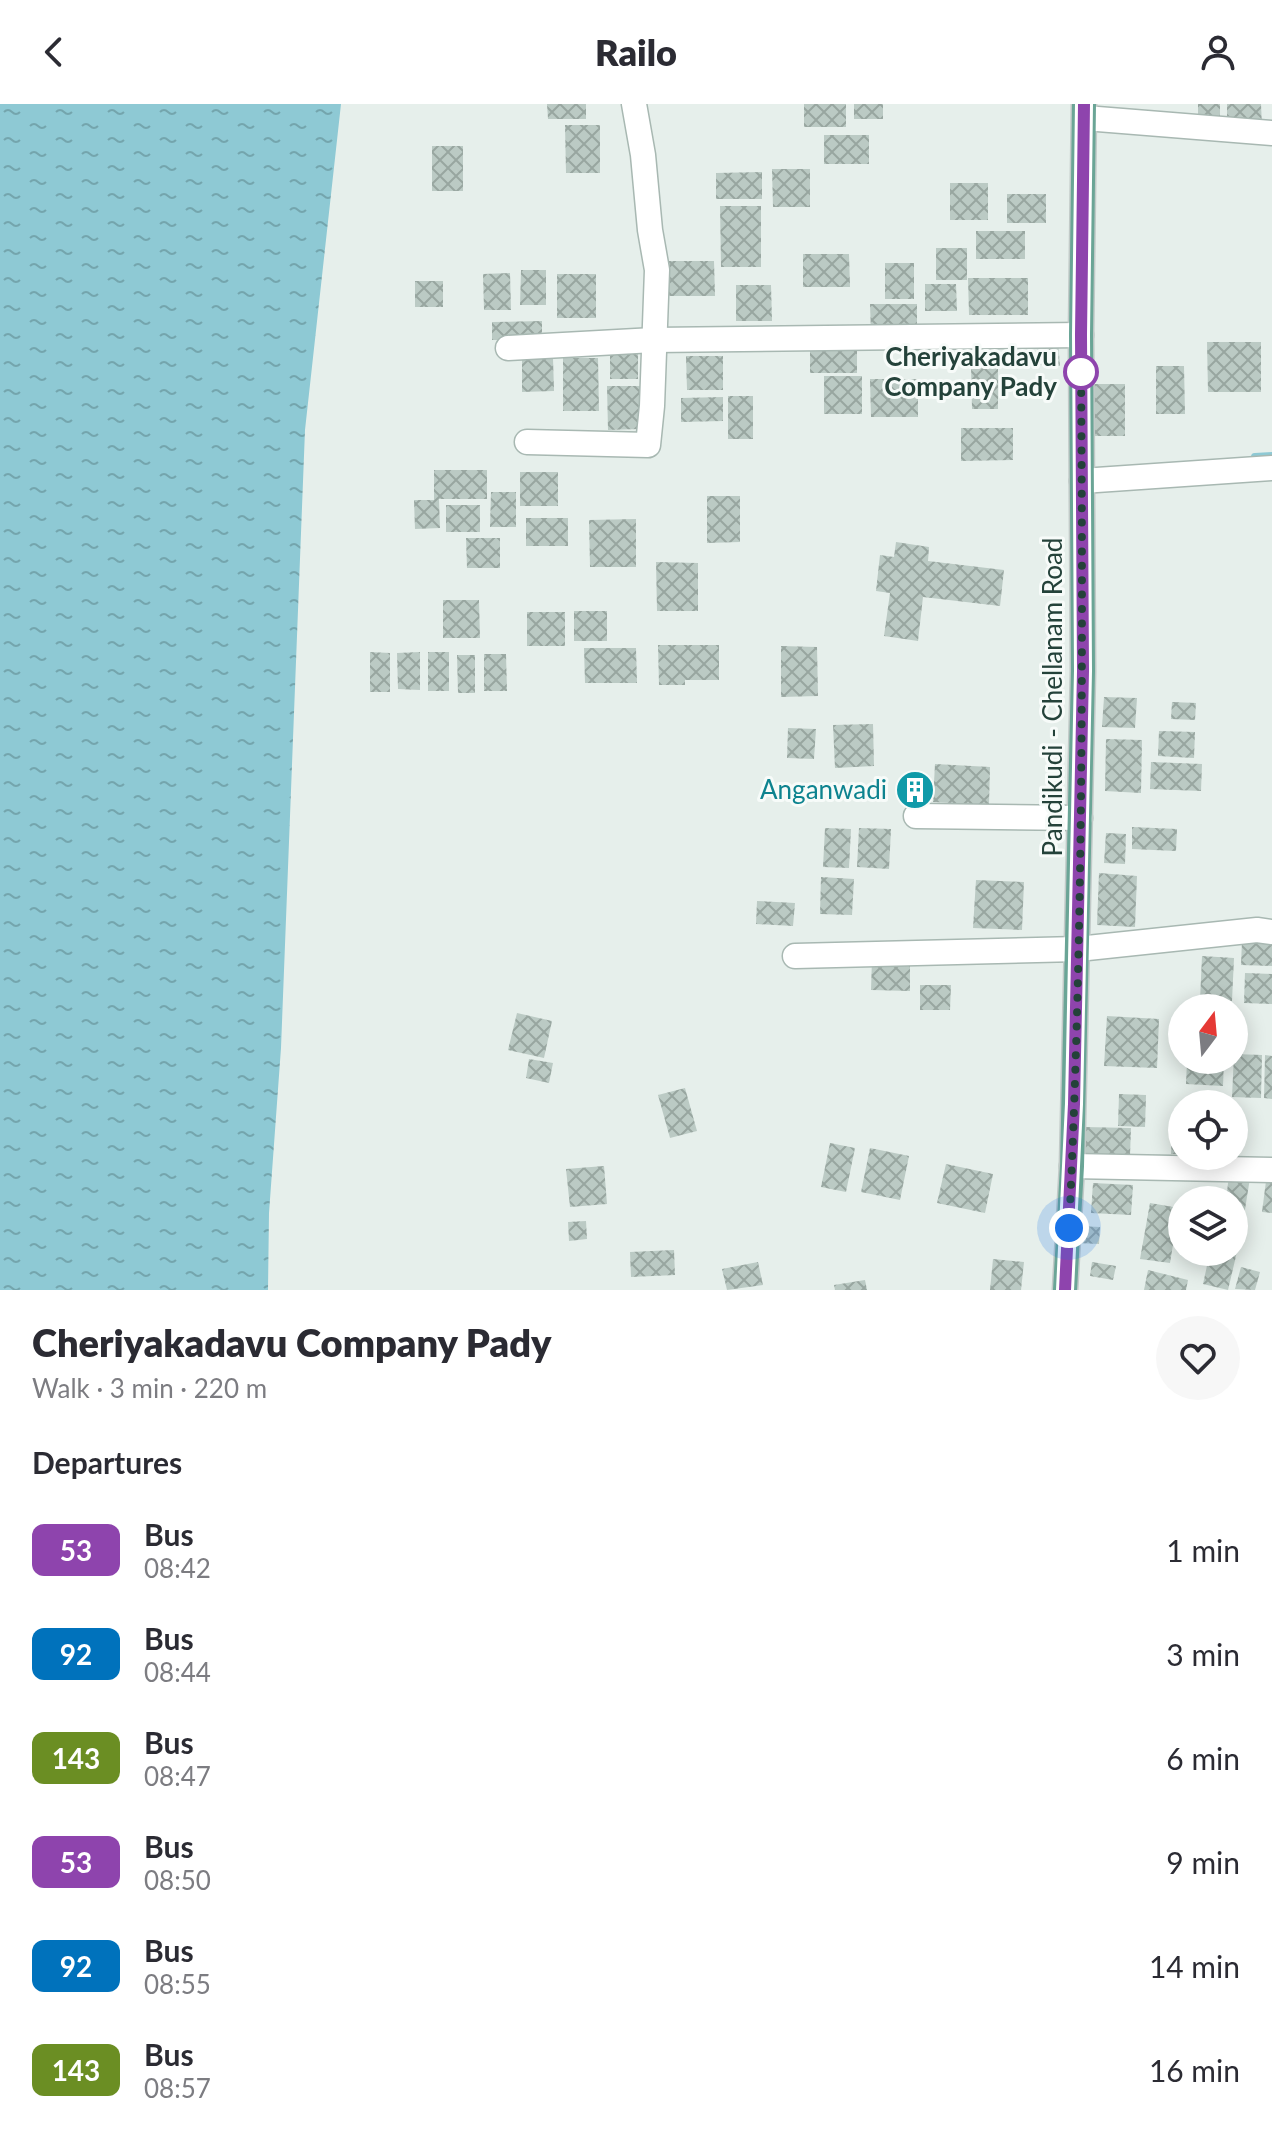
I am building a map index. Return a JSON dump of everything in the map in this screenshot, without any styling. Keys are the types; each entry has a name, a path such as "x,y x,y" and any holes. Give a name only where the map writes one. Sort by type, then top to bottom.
{"main road":[{"name":"Pandikudi - Chellanam Road","path":"1065,1290 1072,1166 1083,671 1081,335 1084,111"}],"street":[{"path":"527,442 648,445 657,270 634,104"},
{"path":"1084,111 1272,133"},
{"path":"508,348 654,340 1081,335"},
{"path":"1082,481 1272,468"},
{"path":"916,816 1080,818"},
{"path":"795,956 1078,949 1257,930 1272,932"},
{"path":"1072,1166 1272,1170"}],"water":[{"path":"0,104 341,104 305,430 281,1048 269,1213 268,1290 0,1290"}],"building":[{"path":"547,104 586,104 586,119 548,119"},
{"path":"804,104 846,104 846,127 804,127"},
{"path":"854,104 883,104 883,119 854,119"},
{"path":"1198,104 1220,104 1220,124 1198,124"},
{"path":"1227,104 1261,104 1262,126 1227,126"},
{"path":"565,125 600,125 600,173 566,173"},
{"path":"824,135 869,135 869,164 824,164"},
{"path":"432,146 463,146 463,191 432,191"},
{"path":"772,169 810,169 810,207 773,207"},
{"path":"762,172 762,199 716,199 716,173"},
{"path":"950,183 988,183 988,220 950,220"},
{"path":"1007,194 1046,194 1046,223 1007,223"},
{"path":"720,206 761,206 761,267 721,267"},
{"path":"976,231 1025,231 1025,259 976,259"},
{"path":"936,248 967,248 967,280 936,280"},
{"path":"803,254 849,254 850,287 803,287"},
{"path":"666,261 714,261 715,296 666,296"},
{"path":"885,263 914,263 914,299 885,299"},
{"path":"521,270 546,270 546,305 520,305"},
{"path":"510,273 511,310 484,310 483,274"},
{"path":"557,274 596,274 596,318 557,318"},
{"path":"968,278 1028,278 1028,315 969,315"},
{"path":"415,281 443,281 443,307 415,307"},
{"path":"925,284 956,284 957,311 925,311"},
{"path":"736,285 771,285 772,321 736,321"},
{"path":"870,304 917,304 917,332 871,333"},
{"path":"542,321 542,341 492,340 492,322"},
{"path":"1058,342 1060,366 1038,365 1037,343"},
{"path":"1207,342 1261,342 1261,392 1208,392"},
{"path":"638,344 638,379 610,379 610,345"},
{"path":"810,351 857,351 857,373 810,373"},
{"path":"686,356 723,356 723,390 687,390"},
{"path":"553,358 554,391 522,392 522,359"},
{"path":"563,358 598,358 599,411 563,411"},
{"path":"971,366 998,366 998,409 972,409"},
{"path":"1156,366 1184,366 1185,414 1156,414"},
{"path":"824,376 862,376 862,414 824,414"},
{"path":"870,379 918,379 918,417 871,417"},
{"path":"1093,384 1125,384 1125,436 1093,436"},
{"path":"607,386 640,386 640,429 608,430"},
{"path":"728,396 753,396 753,439 728,439"},
{"path":"723,397 723,421 681,422 681,398"},
{"path":"961,428 1013,428 1013,460 961,461"},
{"path":"434,470 487,470 487,499 439,499 440,528 415,529 414,500 434,500"},
{"path":"520,472 558,472 558,506 520,506"},
{"path":"491,492 516,492 516,527 490,527"},
{"path":"707,496 740,496 740,542 707,543"},
{"path":"446,505 480,505 480,532 446,532"},
{"path":"526,518 568,518 568,546 526,546"},
{"path":"636,519 636,567 590,567 589,520"},
{"path":"466,538 500,538 500,568 467,568"},
{"path":"896,542 929,547 928,561 1004,570 1000,606 923,597 918,641 884,636 890,593 876,591 880,555 894,557"},
{"path":"656,562 698,563 698,611 657,611"},
{"path":"443,600 479,600 480,638 443,638"},
{"path":"574,611 607,611 607,641 574,641"},
{"path":"527,612 565,612 565,646 527,646"},
{"path":"658,645 719,645 719,680 685,680 685,685 659,685"},
{"path":"781,646 817,647 818,696 781,697"},
{"path":"584,648 636,648 637,683 585,683"},
{"path":"370,652 390,653 390,692 370,692"},
{"path":"420,652 420,690 398,689 397,653"},
{"path":"428,652 449,652 449,691 428,691"},
{"path":"484,654 506,654 507,691 484,691"},
{"path":"457,655 475,655 475,693 458,693"},
{"path":"1104,697 1137,698 1135,728 1102,727"},
{"path":"1172,702 1196,703 1195,720 1171,719"},
{"path":"873,724 874,766 835,768 833,725"},
{"path":"788,728 816,729 814,759 787,758"},
{"path":"1159,731 1195,732 1194,758 1158,756"},
{"path":"1106,739 1142,740 1141,793 1105,791"},
{"path":"1151,762 1202,764 1201,791 1150,789"},
{"path":"935,764 990,767 989,805 933,802"},
{"name":"Anganwadi","path":"925,775 926,804 905,804 903,776"},
{"path":"1132,827 1177,829 1176,851 1132,849"},
{"path":"825,828 851,829 849,868 823,867"},
{"path":"859,828 891,829 889,869 857,867"},
{"path":"1106,833 1126,834 1125,864 1104,863"},
{"path":"1099,873 1137,876 1135,927 1097,925"},
{"path":"821,877 854,879 852,915 820,914"},
{"path":"976,880 1024,882 1022,930 973,928"},
{"path":"757,901 795,903 793,926 756,924"},
{"path":"1242,940 1272,941 1272,966 1241,965"},
{"path":"1202,956 1234,958 1232,994 1200,994"},
{"path":"872,958 910,960 910,991 871,990"},
{"path":"1245,973 1272,974 1272,1004 1248,1003 1248,994 1244,994"},
{"path":"920,985 951,985 950,1010 920,1010"},
{"path":"517,1013 552,1021 544,1058 508,1050"},
{"path":"1107,1016 1159,1019 1157,1068 1104,1066"},
{"path":"1248,1054 1262,1055 1261,1098 1248,1098 1248,1090 1232,1090 1233,1074 1248,1074"},
{"path":"1265,1055 1272,1056 1272,1099 1264,1098"},
{"path":"529,1059 553,1063 549,1083 526,1078"},
{"path":"1186,1074 1223,1074 1223,1086 1186,1084"},
{"path":"685,1088 697,1131 670,1138 658,1095"},
{"path":"1119,1094 1146,1095 1145,1127 1118,1126"},
{"path":"1084,1127 1131,1128 1130,1156 1084,1155"},
{"path":"830,1143 855,1148 846,1192 821,1187"},
{"path":"870,1148 909,1156 900,1200 861,1192"},
{"path":"946,1164 993,1174 985,1213 937,1203"},
{"path":"604,1166 607,1204 570,1207 566,1169"},
{"path":"1229,1175 1250,1178 1248,1191 1248,1186 1228,1186"},
{"path":"1266,1181 1272,1182 1272,1213 1262,1212"},
{"path":"1093,1183 1133,1185 1131,1215 1091,1213"},
{"path":"1150,1203 1168,1206 1168,1263 1140,1259"},
{"path":"586,1221 587,1239 569,1241 568,1222"},
{"path":"1078,1226 1100,1227 1099,1244 1077,1243"},
{"path":"674,1250 675,1275 631,1277 630,1252"},
{"path":"993,1259 1024,1262 1021,1290 990,1290"},
{"path":"758,1262 763,1285 727,1290 722,1269"},
{"path":"1092,1262 1116,1266 1113,1280 1090,1276"},
{"path":"1207,1266 1234,1266 1228,1290 1203,1284"},
{"path":"1241,1267 1260,1272 1255,1290 1235,1289"},
{"path":"1148,1270 1188,1280 1186,1290 1144,1290"},
{"path":"865,1280 867,1290 835,1290 834,1285"}],"waterway":[{"path":"1255,457 1272,456"}],"bus line":[{"name":"53","path":"1065,1290 1074,1104 1083,671 1081,335 1084,104"}],"place":[{"name":"Cheriyakadavu Company Pady","path":"1081,372"},
{"name":"Anganwadi","path":"915,790"}],"route":[{"path":"1069,1228 1083,671 1081,364 1081,372"}]}
